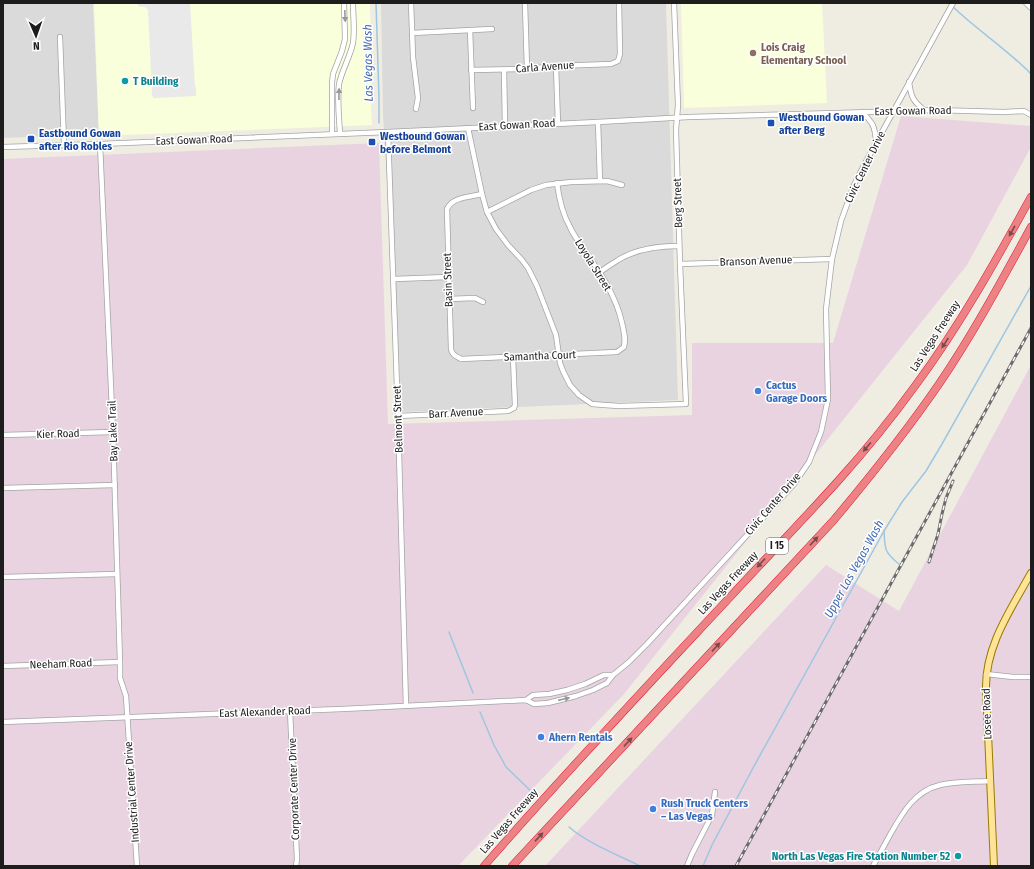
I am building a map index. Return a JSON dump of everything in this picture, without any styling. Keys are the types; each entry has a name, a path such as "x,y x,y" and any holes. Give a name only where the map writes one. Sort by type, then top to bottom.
{"highway":[{"name":"Las Vegas Freeway","path":"484,866 559,781 838,481 881,431 916,385 948,339 988,274 1031,197"},
{"name":"I 15","path":"512,866 833,521 878,467 927,401 973,331 1031,227"}],"main road":[{"name":"Losee Road","path":"994,866 986,674 994,642 1031,573"}],"street":[{"path":"332,134 332,83 333,74 345,39 344,3"},
{"path":"340,133 339,84 353,42 353,3"},
{"path":"411,3 413,57 418,98 416,109"},
{"path":"525,3 527,69"},
{"name":"Carla Avenue","path":"471,70 504,70 611,64 618,60 620,54 619,3"},
{"name":"Berg Street","path":"560,355 560,363 570,385 579,395 592,404 619,406 686,404 679,246 676,130 678,105 674,3"},
{"name":"Civic Center Drive","path":"613,674 630,662 647,644 794,484 809,462 821,432 828,399 826,309 832,259 841,221 854,185 953,3"},
{"path":"1026,3 1031,8"},
{"path":"412,33 492,29"},
{"path":"470,30 473,108"},
{"path":"60,37 64,144"},
{"path":"556,66 558,124"},
{"path":"504,70 505,126"},
{"path":"909,82 913,100 924,110"},
{"name":"East Gowan Road","path":"3,147 388,132 677,117 924,110 1024,111 1031,115"},
{"path":"862,112 873,124 876,143"},
{"path":"598,122 600,181"},
{"path":"468,128 482,194 488,212 496,229 528,268 537,286 556,335 560,355"},
{"name":"Belmont Street","path":"388,132 394,279 406,706"},
{"name":"Bay Lake Trail","path":"100,144 115,485 120,678 126,696 128,718"},
{"path":"488,212 531,190 546,185 571,182 607,181 622,185"},
{"name":"Loyola Street","path":"557,183 563,213 612,295 619,310 626,338 624,347"},
{"name":"Basin Street","path":"454,356 451,349 447,209 448,204 455,200 482,194"},
{"path":"599,273 619,259 641,250 666,246 679,246"},
{"name":"Branson Avenue","path":"680,264 832,259"},
{"path":"394,279 448,277"},
{"path":"449,299 475,298 483,302"},
{"name":"Samantha Court","path":"454,356 461,359 560,355 616,352 624,347"},
{"name":"Barr Avenue","path":"398,416 508,410 514,408 513,357"},
{"name":"Kier Road","path":"3,435 113,432"},
{"path":"3,488 115,485"},
{"path":"3,577 117,574"},
{"name":"Neeham Road","path":"3,666 120,662"},
{"name":"East Alexander Road","path":"526,700 533,695 549,694 567,690 585,684 604,675 613,674"},
{"name":"East Alexander Road","path":"3,722 128,718 526,700 534,704 556,701 589,692 607,683 613,674"},
{"path":"986,674 1031,677"},
{"name":"Corporate Center Drive","path":"290,711 297,859 296,866"},
{"name":"Industrial Center Drive","path":"128,718 137,866"},
{"path":"873,866 901,816 911,802 921,793 940,785 990,781"},
{"path":"687,866 712,815 715,792"}],"shaded area":[{"path":"3,3 93,3 99,134 3,138"},
{"path":"94,3 370,3 372,125 99,136"},
{"path":"138,3 190,3 196,96 153,98 148,10 145,7 138,6"},
{"path":"381,3 666,3 678,400 402,412 383,115"},
{"name":"Lois Craig Elementary School","path":"681,3 822,3 827,103 684,108"},
{"path":"901,116 1031,126 1031,147 967,265 624,694 458,866 3,866 3,159 379,143 388,424 692,415 692,343 833,343"},
{"path":"1031,365 1031,866 545,866 826,565 899,611"}],"waterway":[{"name":"Las Vegas Wash","path":"376,3 379,123"},
{"name":"Las Vegas Wash","path":"949,3 1031,74"},
{"name":"Upper Las Vegas Wash","path":"703,866 712,845 753,768 884,531 902,502 926,471 1031,286"},
{"path":"884,531 886,550 899,564"},
{"name":"Las Vegas Wash","path":"449,632 473,693"},
{"name":"Las Vegas Wash","path":"480,712 494,745 506,767 534,794"},
{"name":"Las Vegas Wash","path":"569,827 594,844 640,866"}],"railway":[{"path":"736,866 1031,328"},
{"path":"929,562 938,534 946,498 953,481"}],"place":[{"name":"Lois Craig Elementary School","path":"753,53"},
{"name":"T Building","path":"125,81"},
{"name":"Westbound Gowan after Berg","path":"771,123"},
{"name":"Eastbound Gowan after Rio Robles","path":"31,139"},
{"name":"Westbound Gowan before Belmont","path":"372,142"},
{"name":"Cactus Garage Doors","path":"758,391"},
{"name":"Ahern Rentals","path":"541,737"},
{"name":"Rush Truck Centers – Las Vegas","path":"653,809"},
{"name":"North Las Vegas Fire Station Number 52","path":"958,856"}]}
